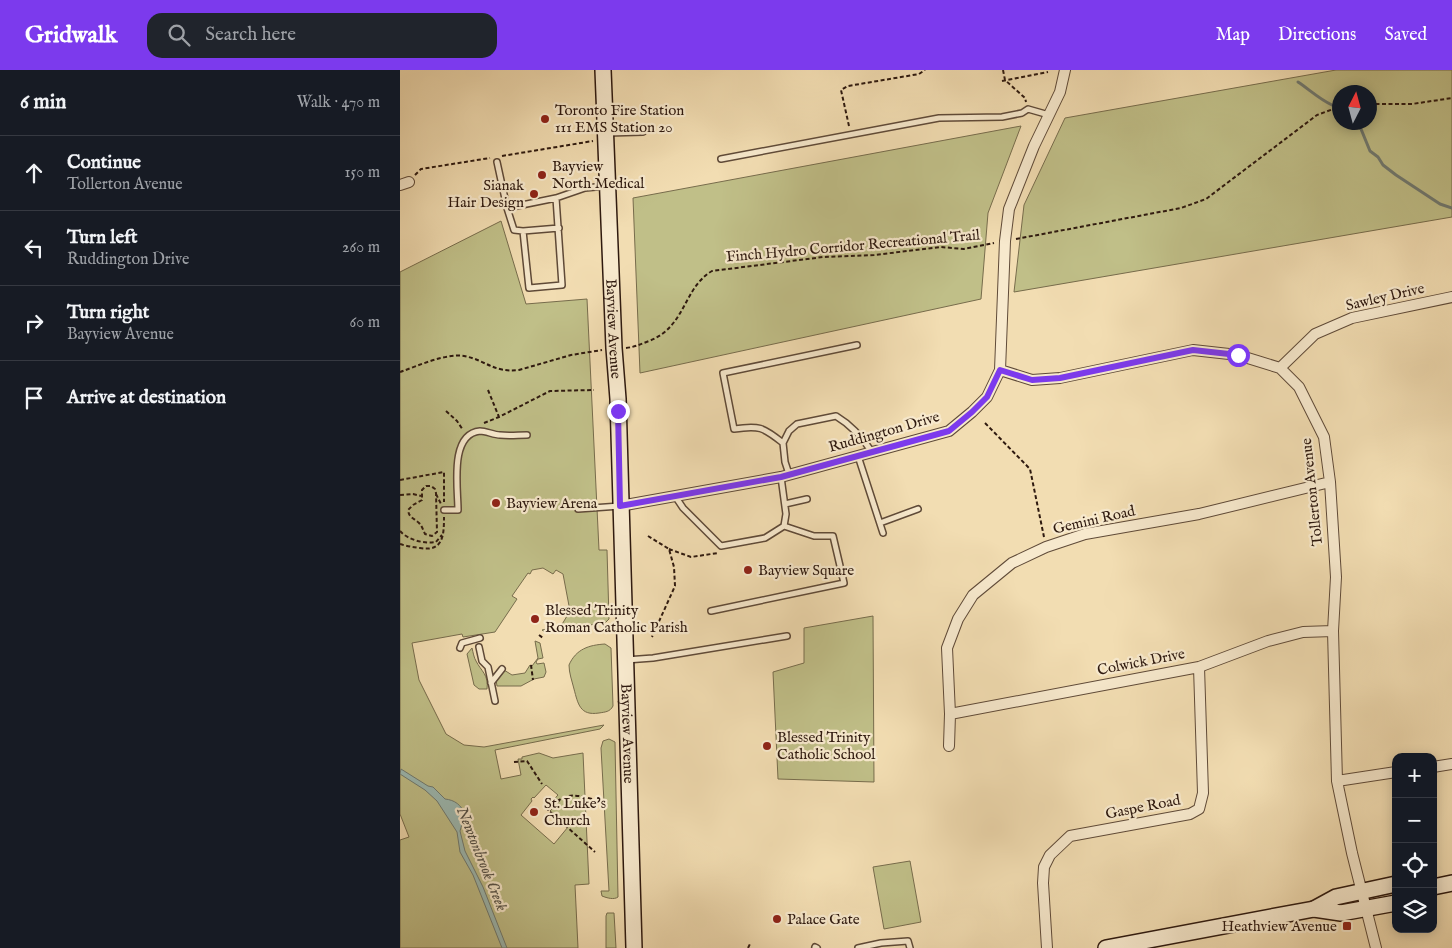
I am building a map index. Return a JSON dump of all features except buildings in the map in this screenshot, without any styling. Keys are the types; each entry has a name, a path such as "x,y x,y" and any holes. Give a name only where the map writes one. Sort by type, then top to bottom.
{"main road":[{"name":"Bayview Avenue","path":"603,70 614,348 618,400 634,948"},
{"path":"1437,886 1452,883"},
{"path":"1106,948 1314,909 1336,897 1392,885"},
{"path":"1314,909 1341,913 1392,904"}],"street":[{"name":"Ruddington Drive","path":"620,506 785,476 949,431 972,412 987,397 1000,370 1005,241 1009,209 1034,146 1060,92 1065,70"},
{"name":"Sawley Drive","path":"1280,368 1315,334 1352,318 1452,297"},
{"name":"Tollerton Avenue","path":"1000,370 1032,380 1060,378 1193,350 1238,355 1280,368 1299,387 1324,437 1330,482 1336,577 1333,631 1337,781 1366,908"},
{"name":"Gemini Road","path":"949,746 950,714 947,648 958,619 972,595 1012,563 1046,547 1085,534 1199,514 1330,482"},
{"name":"Colwick Drive","path":"950,714 1199,667 1268,641 1303,632 1333,631"},
{"name":"Gaspe Road","path":"1047,948 1043,883 1044,866 1050,855 1070,836 1190,814 1199,809 1203,793 1199,667"},
{"path":"1437,766 1452,764"},
{"path":"1337,781 1392,773"},
{"path":"1366,908 1376,948"}],"lane":[{"path":"721,159 939,118 1002,117 1022,113 1028,109 1049,115"},
{"path":"606,137 643,132"},
{"path":"497,162 514,230 559,228"},
{"path":"507,208 556,198 585,188 608,186"},
{"path":"523,231 528,288 562,285 556,198"},
{"path":"783,443 763,429 750,427 734,429 723,373 857,346"},
{"path":"674,496 682,508 721,546 765,538 784,526 786,514 783,443 789,431 797,424 836,416 848,423 872,452"},
{"path":"444,510 458,510 458,458 460,447 467,436 481,431 499,436 527,435"},
{"path":"858,456 882,533"},
{"path":"785,504 807,499"},
{"path":"578,509 620,506"},
{"path":"880,522 918,509"},
{"path":"712,611 844,583 833,536 814,536 784,526"},
{"path":"626,660 653,658 787,636"},
{"path":"460,648 462,643 480,638"},
{"path":"479,647 482,661 488,667 495,701"},
{"path":"491,683 502,669"},
{"path":"858,948 881,943 908,941 910,948"}],"path":[{"path":"850,135 841,90 848,86 919,74 925,70"},
{"path":"1003,70 1005,80 1025,98 1028,109"},
{"path":"1002,81 1048,72"},
{"path":"1377,104 1412,104 1452,98"},
{"path":"1016,239 1181,208 1206,200 1317,115 1332,109"},
{"path":"404,184 421,169 606,137"},
{"name":"Finch Hydro Corridor Recreational Trail","path":"627,348 635,347 668,331 679,317 702,277 712,271 823,257 874,255 941,247 964,249 996,243"},
{"path":"400,372 451,356 463,356 496,369 510,372 577,353 600,350"},
{"path":"488,390 499,417"},
{"path":"478,425 499,417 550,391 594,390"},
{"path":"446,411 457,421 463,430"},
{"path":"985,422 1030,469 1046,547"},
{"path":"460,436 463,430 471,428"},
{"path":"400,480 444,472 444,533 439,544 430,549 400,544"},
{"path":"436,493 436,532 432,536 425,534 419,523 408,514 410,507 422,500 422,490 426,486 432,486 435,489 444,510"},
{"path":"400,495 422,496"},
{"path":"400,531 407,537 428,543 436,542 444,533"},
{"path":"648,536 669,549 691,557 718,553"},
{"path":"652,637 675,586 674,567 669,549"},
{"path":"538,635 543,638"},
{"path":"531,665 533,680"},
{"path":"514,762 527,761 542,784"},
{"path":"592,798 577,795 567,796 557,801 547,810 595,852"},
{"path":"748,948 750,944"}],"shaded area":[{"path":"1336,70 1452,70 1452,217 1014,292 1024,205 1065,118"},
{"path":"1021,126 988,213 981,299 640,373 633,198"},
{"path":"501,221 526,304 587,299 599,550 607,550 609,619 604,624 546,633 542,630 561,626 570,611 563,574 556,570 553,574 543,568 532,570 530,574 528,573 512,596 517,599 495,632 463,637 462,634 412,643 419,680 446,734 464,745 484,747 604,725 600,729 495,750 501,779 521,775 518,759 522,759 522,757 539,753 553,758 583,753 589,884 575,885 578,948 400,948 400,840 409,837 400,814 400,272","holes":["546,785 558,795 548,806 550,807 558,799 560,801 550,811 568,827 554,844 521,815 532,801 531,799"]},
{"path":"873,616 874,782 778,779 773,672 804,663 804,628"},
{"path":"535,641 540,643 543,658 538,659 536,662 537,664 544,663 546,672 544,677 534,679 521,686 497,686 496,680 504,670 512,675 525,673 530,665 532,666 538,658"},
{"path":"605,644 611,648 613,706 605,712 588,713 581,708 575,694 569,665 575,655 584,649 594,645"},
{"path":"472,648 475,660 486,677 487,689 479,689 474,685 467,654"},
{"path":"609,739 615,742 618,897 612,899 602,896 601,891 609,891 601,748 603,741"},
{"path":"910,861 921,922 884,929 873,867"},
{"path":"607,913 614,913 616,948 606,948"}],"water":[{"path":"401,769 428,786 433,787 445,799 455,802 465,814 460,831 465,851 483,887 507,948 502,948 473,875 460,852 457,832 437,801 425,790 400,774"}],"waterway":[{"path":"1298,82 1332,105"},
{"path":"1361,130 1370,151 1378,157 1383,165 1440,204 1452,208"}],"place":[{"name":"Toronto Fire Station 111 EMS Station 20","path":"545,119"},
{"name":"Bayview North Medical","path":"542,175"},
{"name":"Sianak Hair Design","path":"534,194"},
{"name":"Bayview Arena","path":"496,503"},
{"name":"Bayview Square","path":"748,570"},
{"name":"Blessed Trinity Roman Catholic Parish","path":"535,619"},
{"name":"Blessed Trinity Catholic School","path":"767,746"},
{"name":"St. Luke’s Church","path":"534,812"},
{"name":"Palace Gate","path":"777,919"},
{"name":"Heathview Avenue","path":"1347,926"}],"route":[{"path":"618,411 620,506 781,477 949,431 987,397 1000,370 1032,380 1060,378 1193,350 1238,355"}],"water label":[{"name":"Newtonbrook Creek","path":"481,859"}]}
